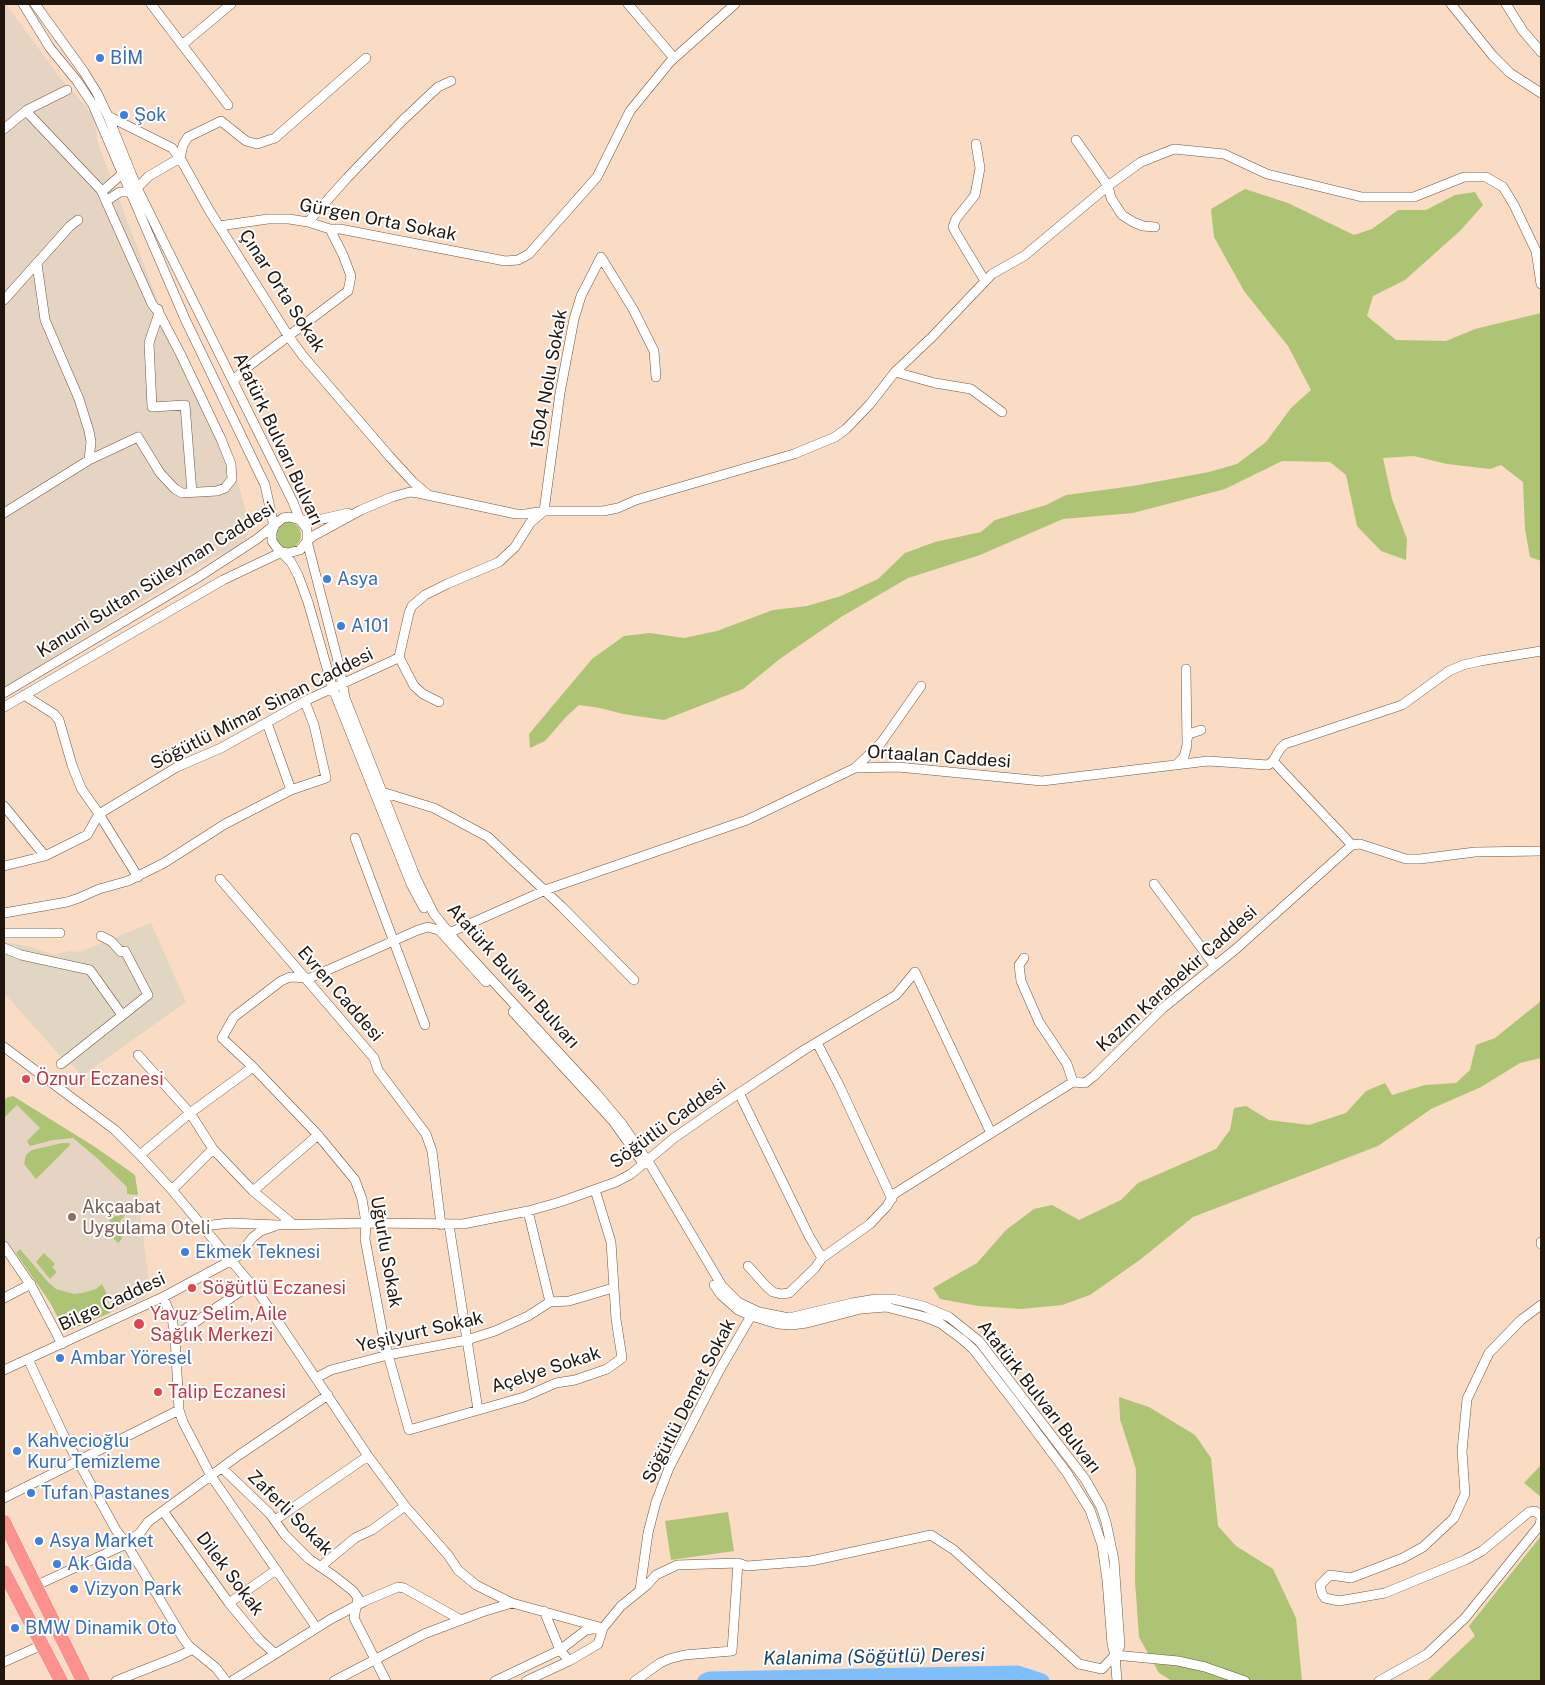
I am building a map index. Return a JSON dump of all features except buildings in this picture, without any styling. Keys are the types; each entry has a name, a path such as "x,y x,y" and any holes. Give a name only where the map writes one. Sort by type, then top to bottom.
{"highway":[{"path":"4,1522 83,1681"},
{"path":"4,1572 61,1681"}],"street":[{"name":"Atatürk Bulvarı Bulvarı","path":"23,4 50,48 77,81 93,105 115,153 122,174 133,190 233,381 293,502 300,520 307,530 307,541 343,683 345,698 416,878 434,914 628,1131 721,1295 738,1310 778,1324 791,1325 861,1310 886,1307 940,1323 963,1340 984,1363 1067,1473 1090,1510 1102,1545 1117,1681"},
{"path":"151,4 228,105"},
{"path":"182,45 231,4"},
{"path":"628,4 674,58 735,4"},
{"path":"1451,4 1493,56 1510,73 1541,93"},
{"path":"1506,4 1523,31 1541,52"},
{"name":"Atatürk Bulvarı Bulvarı","path":"38,5 84,72 108,116 133,190 185,319 265,485 274,526 272,541 291,562 303,588 333,690 411,884 430,918 438,930 613,1121 645,1162 722,1286 738,1302 747,1307 789,1318 852,1303 876,1299 893,1299 939,1312 960,1325 979,1342 1085,1479 1101,1508 1114,1560 1120,1646 1115,1655"},
{"path":"109,199 120,192 133,190 149,176 180,158 183,145 188,137 221,121 246,142 257,144 275,138 366,58"},
{"name":"Gürgen Orta Sokak","path":"219,226 268,219 289,219 308,222 330,229 340,229 505,261 518,260 529,254 597,176 630,111 674,58"},
{"path":"308,222 347,178 402,122 438,87 450,81"},
{"path":"4,129 26,110 67,90"},
{"path":"4,513 89,460 138,437 160,473 182,493 217,491 225,488 232,479 230,464 221,439 159,313 104,189 100,182 26,110"},
{"path":"26,110 101,190 152,304 159,313"},
{"name":"Çınar Orta Sokak","path":"108,116 172,148 180,158 219,226 303,356 390,457 427,494"},
{"path":"1076,140 1108,186 1111,198 1122,215 1143,226 1156,227"},
{"path":"976,144 980,168 975,195 956,219 953,226 985,281"},
{"path":"544,511 603,511 618,508 636,500 794,454 835,437 846,429 870,404 895,372 932,337 992,274 1024,256 1108,186 1141,162 1174,149 1224,154 1267,174 1362,197 1414,197 1464,177 1486,177 1504,187 1514,205 1536,251 1541,284"},
{"path":"104,189 122,174"},
{"path":"4,300 78,220"},
{"path":"233,381 245,369 348,291 351,276 330,229"},
{"name":"1504 Nolu Sokak","path":"544,511 560,393 574,319 581,296 601,258 633,309 654,351 656,377"},
{"path":"37,264 45,320 75,390 89,431 91,442 89,460"},
{"path":"159,313 149,343 152,407 185,405 192,493"},
{"path":"895,372 935,383 971,389 1002,412"},
{"name":"Kanuni Sultan Süleyman Caddesi","path":"4,707 223,580 282,552 288,553 300,550 307,541 361,510 403,493 427,494 516,514 544,511"},
{"name":"Kanuni Sultan Süleyman Caddesi","path":"4,693 197,578 257,539 283,518 318,520 361,510"},
{"name":"Söğütlü Mimar Sinan Caddesi","path":"4,866 45,856 87,835 99,814 177,767 221,748 305,702 399,657 412,606 433,591 499,562 508,556 530,523 544,511"},
{"path":"1541,652 1480,660 1462,665 1402,705 1285,744 1280,748 1274,761 1352,845 1360,844 1406,859 1475,852 1541,851"},
{"path":"399,657 414,686 423,694 439,702"},
{"path":"1176,764 1184,757 1186,739 1186,669"},
{"path":"855,768 881,743 921,686"},
{"path":"24,694 54,714 59,720 76,779 138,877"},
{"path":"4,912 66,902 138,877 164,863 225,824 291,790 326,778 314,725 305,702"},
{"path":"267,723 291,790"},
{"path":"1186,739 1189,734 1201,730"},
{"name":"Ortaalan Caddesi","path":"449,933 544,890 747,820 855,768 898,767 1042,781 1176,764 1208,762 1268,765 1274,761"},
{"path":"382,792 434,808 488,837 634,980"},
{"path":"4,806 45,856"},
{"path":"355,838 425,1025"},
{"name":"Kazım Karabekir Caddesi","path":"748,1266 766,1287 781,1294 788,1293 815,1268 822,1258 870,1224 892,1199 894,1194 1073,1082 1085,1083 1094,1076 1163,1008 1215,966 1352,845"},
{"name":"Evren Caddesi","path":"220,878 374,1058 382,1076 426,1134 432,1151 478,1410"},
{"path":"1154,884 1215,966"},
{"path":"303,977 310,978 418,930 428,927 449,933"},
{"path":"4,933 60,933"},
{"path":"61,1064 148,994 125,951 120,952 111,941 101,936"},
{"path":"4,948 21,955 90,970 122,1015"},
{"path":"1024,958 1018,966 1021,981 1039,1022 1067,1064 1073,1082"},
{"name":"Söğütlü Caddesi","path":"204,1227 230,1223 278,1225 366,1223 469,1224 528,1211 595,1190 631,1174 674,1138 739,1093 896,994 915,972 991,1134"},
{"name":"Uğurlu Sokak","path":"303,977 290,977 281,981 243,1009 234,1017 222,1038 253,1067 318,1135 355,1180 362,1199 366,1223 365,1239 388,1355 408,1430"},
{"path":"817,1043 839,1085 892,1199"},
{"path":"4,1047 114,1130 140,1154 172,1190 251,1284 368,1456 405,1506 448,1555 458,1570 476,1585 512,1603 603,1628"},
{"path":"138,1055 190,1113 213,1149 253,1192 294,1225"},
{"path":"140,1154 190,1113 253,1067"},
{"path":"739,1093 809,1236 822,1258"},
{"path":"253,1192 318,1135"},
{"path":"172,1190 213,1149"},
{"path":"595,1190 611,1242 614,1288"},
{"path":"528,1211 550,1302"},
{"name":"Bilge Caddesi","path":"4,1370 163,1297 232,1260 238,1256 253,1237 261,1231 278,1225"},
{"path":"4,1246 31,1284 62,1344"},
{"path":"4,1298 31,1284"},
{"path":"175,1336 251,1284"},
{"name":"Yeşilyurt Sokak","path":"316,1378 331,1370 388,1355 467,1340 495,1332 528,1316 550,1302 569,1301 614,1288"},
{"name":"Açelye Sokak","path":"408,1430 524,1396 556,1383 575,1380 615,1365 622,1358 616,1319 614,1288"},
{"path":"163,1297 172,1318 175,1336 179,1410 183,1422 211,1476 316,1627"},
{"path":"1379,1681 1427,1654 1464,1618 1540,1525 1541,1518 1536,1511 1529,1512 1482,1551 1466,1560 1385,1593 1339,1601 1325,1598 1320,1585 1330,1575 1351,1578 1404,1558 1423,1548 1454,1518 1465,1494 1462,1451 1466,1399 1489,1353 1521,1320 1541,1305"},
{"name":"Söğütlü Demet Sokak","path":"640,1590 648,1533 656,1502 669,1468 719,1370 751,1316"},
{"path":"28,1359 48,1404 116,1530 126,1543 183,1638 216,1668 226,1681"},
{"path":"35,1586 107,1554 126,1543 140,1533 148,1522 163,1511 280,1426 328,1395"},
{"path":"4,1498 179,1410"},
{"path":"275,1520 368,1456"},
{"name":"Zaferli Sokak","path":"222,1468 270,1514 285,1534 309,1559 353,1591 358,1598 354,1618 386,1681"},
{"path":"320,1567 355,1538 372,1530 405,1506"},
{"name":"Dilek Sokak","path":"163,1511 229,1603 274,1654"},
{"path":"526,1681 569,1661 598,1644 603,1628 621,1606 656,1575 677,1565 738,1563 747,1566 811,1561 931,1535 954,1550 1079,1664 1102,1669 1115,1655 1178,1661 1205,1667 1245,1681"},
{"path":"635,1681 660,1663 669,1659 732,1651 738,1563"},
{"path":"229,1603 276,1570"},
{"path":"232,1681 316,1627 398,1587 404,1588 461,1620"},
{"path":"334,1681 344,1679 424,1634 512,1603"},
{"path":"544,1611 560,1650 569,1661"},
{"path":"495,1681 560,1650 586,1630 603,1628"},
{"path":"4,1662 42,1645"},
{"path":"116,1681 193,1649"}],"shaded area":[{"path":"4,4 6,4 61,79 95,117 97,141 160,307 223,431 250,525 248,534 239,548 212,558 4,688"},
{"path":"151,923 186,1002 82,1076 65,1057 63,1059 4,993 4,942 28,946 53,955 69,951 80,952"},
{"name":"Akçaabat Uygulama Oteli","path":"13,1096 95,1147 135,1175 150,1289 144,1299 65,1332 51,1304 4,1238 4,1102 6,1098"}],"green space":[{"path":"1245,189 1288,203 1354,235 1372,229 1398,210 1426,210 1455,195 1475,192 1483,205 1461,230 1405,280 1373,296 1367,316 1396,340 1446,341 1475,329 1541,313 1541,561 1530,557 1525,529 1523,482 1501,465 1490,469 1447,464 1414,456 1383,458 1392,499 1407,539 1406,560 1381,551 1357,526 1346,475 1330,462 1282,461 1225,489 1133,513 1063,519 980,555 908,578 841,617 781,658 743,689 664,720 579,705 545,741 530,748 529,734 592,659 624,636 650,633 684,638 717,631 773,610 807,606 841,596 878,579 905,553 935,542 981,532 995,520 1046,505 1066,495 1133,486 1209,472 1237,464 1266,442 1291,408 1311,390 1288,346 1244,291 1214,237 1211,209"},
{"path":"288,522 297,526 301,535 297,544 288,548 279,544 275,535 279,526"},
{"path":"1541,1001 1541,1058 1520,1063 1481,1087 1431,1109 1378,1146 1193,1217 1141,1259 1090,1295 1062,1305 1021,1309 978,1306 940,1299 933,1288 977,1263 1006,1230 1034,1209 1052,1205 1079,1220 1121,1200 1138,1183 1216,1149 1230,1130 1234,1108 1246,1106 1269,1120 1309,1125 1346,1113 1366,1091 1385,1083 1392,1095 1425,1085 1456,1083 1470,1070 1476,1045 1495,1038"},
{"path":"13,1096 95,1147 135,1175 138,1195 127,1194 127,1187 73,1138 53,1140 30,1146 27,1141 40,1128 17,1105 4,1118 4,1102 6,1098"},
{"path":"69,1143 70,1145 36,1179 24,1164 26,1155 32,1150"},
{"path":"125,1211 126,1214 120,1221 122,1239 118,1243 107,1232 114,1226 109,1221"},
{"path":"20,1249 56,1289 74,1294 96,1289 102,1284 107,1294 103,1296 110,1313 65,1332 51,1304 16,1253"},
{"path":"44,1253 55,1264 52,1267 57,1272 50,1279 36,1262"},
{"path":"1119,1397 1149,1407 1195,1435 1211,1458 1218,1526 1236,1546 1273,1569 1296,1618 1302,1681 1172,1681 1159,1673 1139,1637 1135,1581 1136,1469 1120,1419"},
{"path":"1541,1465 1541,1497 1524,1483"},
{"path":"728,1512 734,1551 671,1560 665,1521"},
{"path":"1541,1536 1541,1681 1427,1681 1475,1636 1469,1626"}],"waterway":[{"name":"Kalanima (Söğütlü) Deresi","path":"705,1681 710,1679 1018,1673 1042,1681"}],"place":[{"name":"BİM","path":"100,58"},
{"name":"Şok","path":"124,115"},
{"name":"Asya","path":"327,579"},
{"name":"A101","path":"341,626"},
{"name":"Öznur Eczanesi","path":"26,1079"},
{"name":"Akçaabat Uygulama Oteli","path":"72,1217"},
{"name":"Ekmek Teknesi","path":"185,1252"},
{"name":"Söğütlü Eczanesi","path":"192,1288"},
{"name":"Yavuz Selim,Aile Sağlık Merkezi","path":"139,1324"},
{"name":"Ambar Yöresel","path":"60,1358"},
{"name":"Talip Eczanesi","path":"158,1392"},
{"name":"Kahvecioğlu Kuru Temizleme","path":"17,1451"},
{"name":"Tufan Pastanes","path":"31,1493"},
{"name":"Asya Market","path":"39,1541"},
{"name":"Ak Gıda","path":"57,1564"},
{"name":"Vizyon Park","path":"74,1589"},
{"name":"BMW Dinamik Oto","path":"15,1628"}]}
